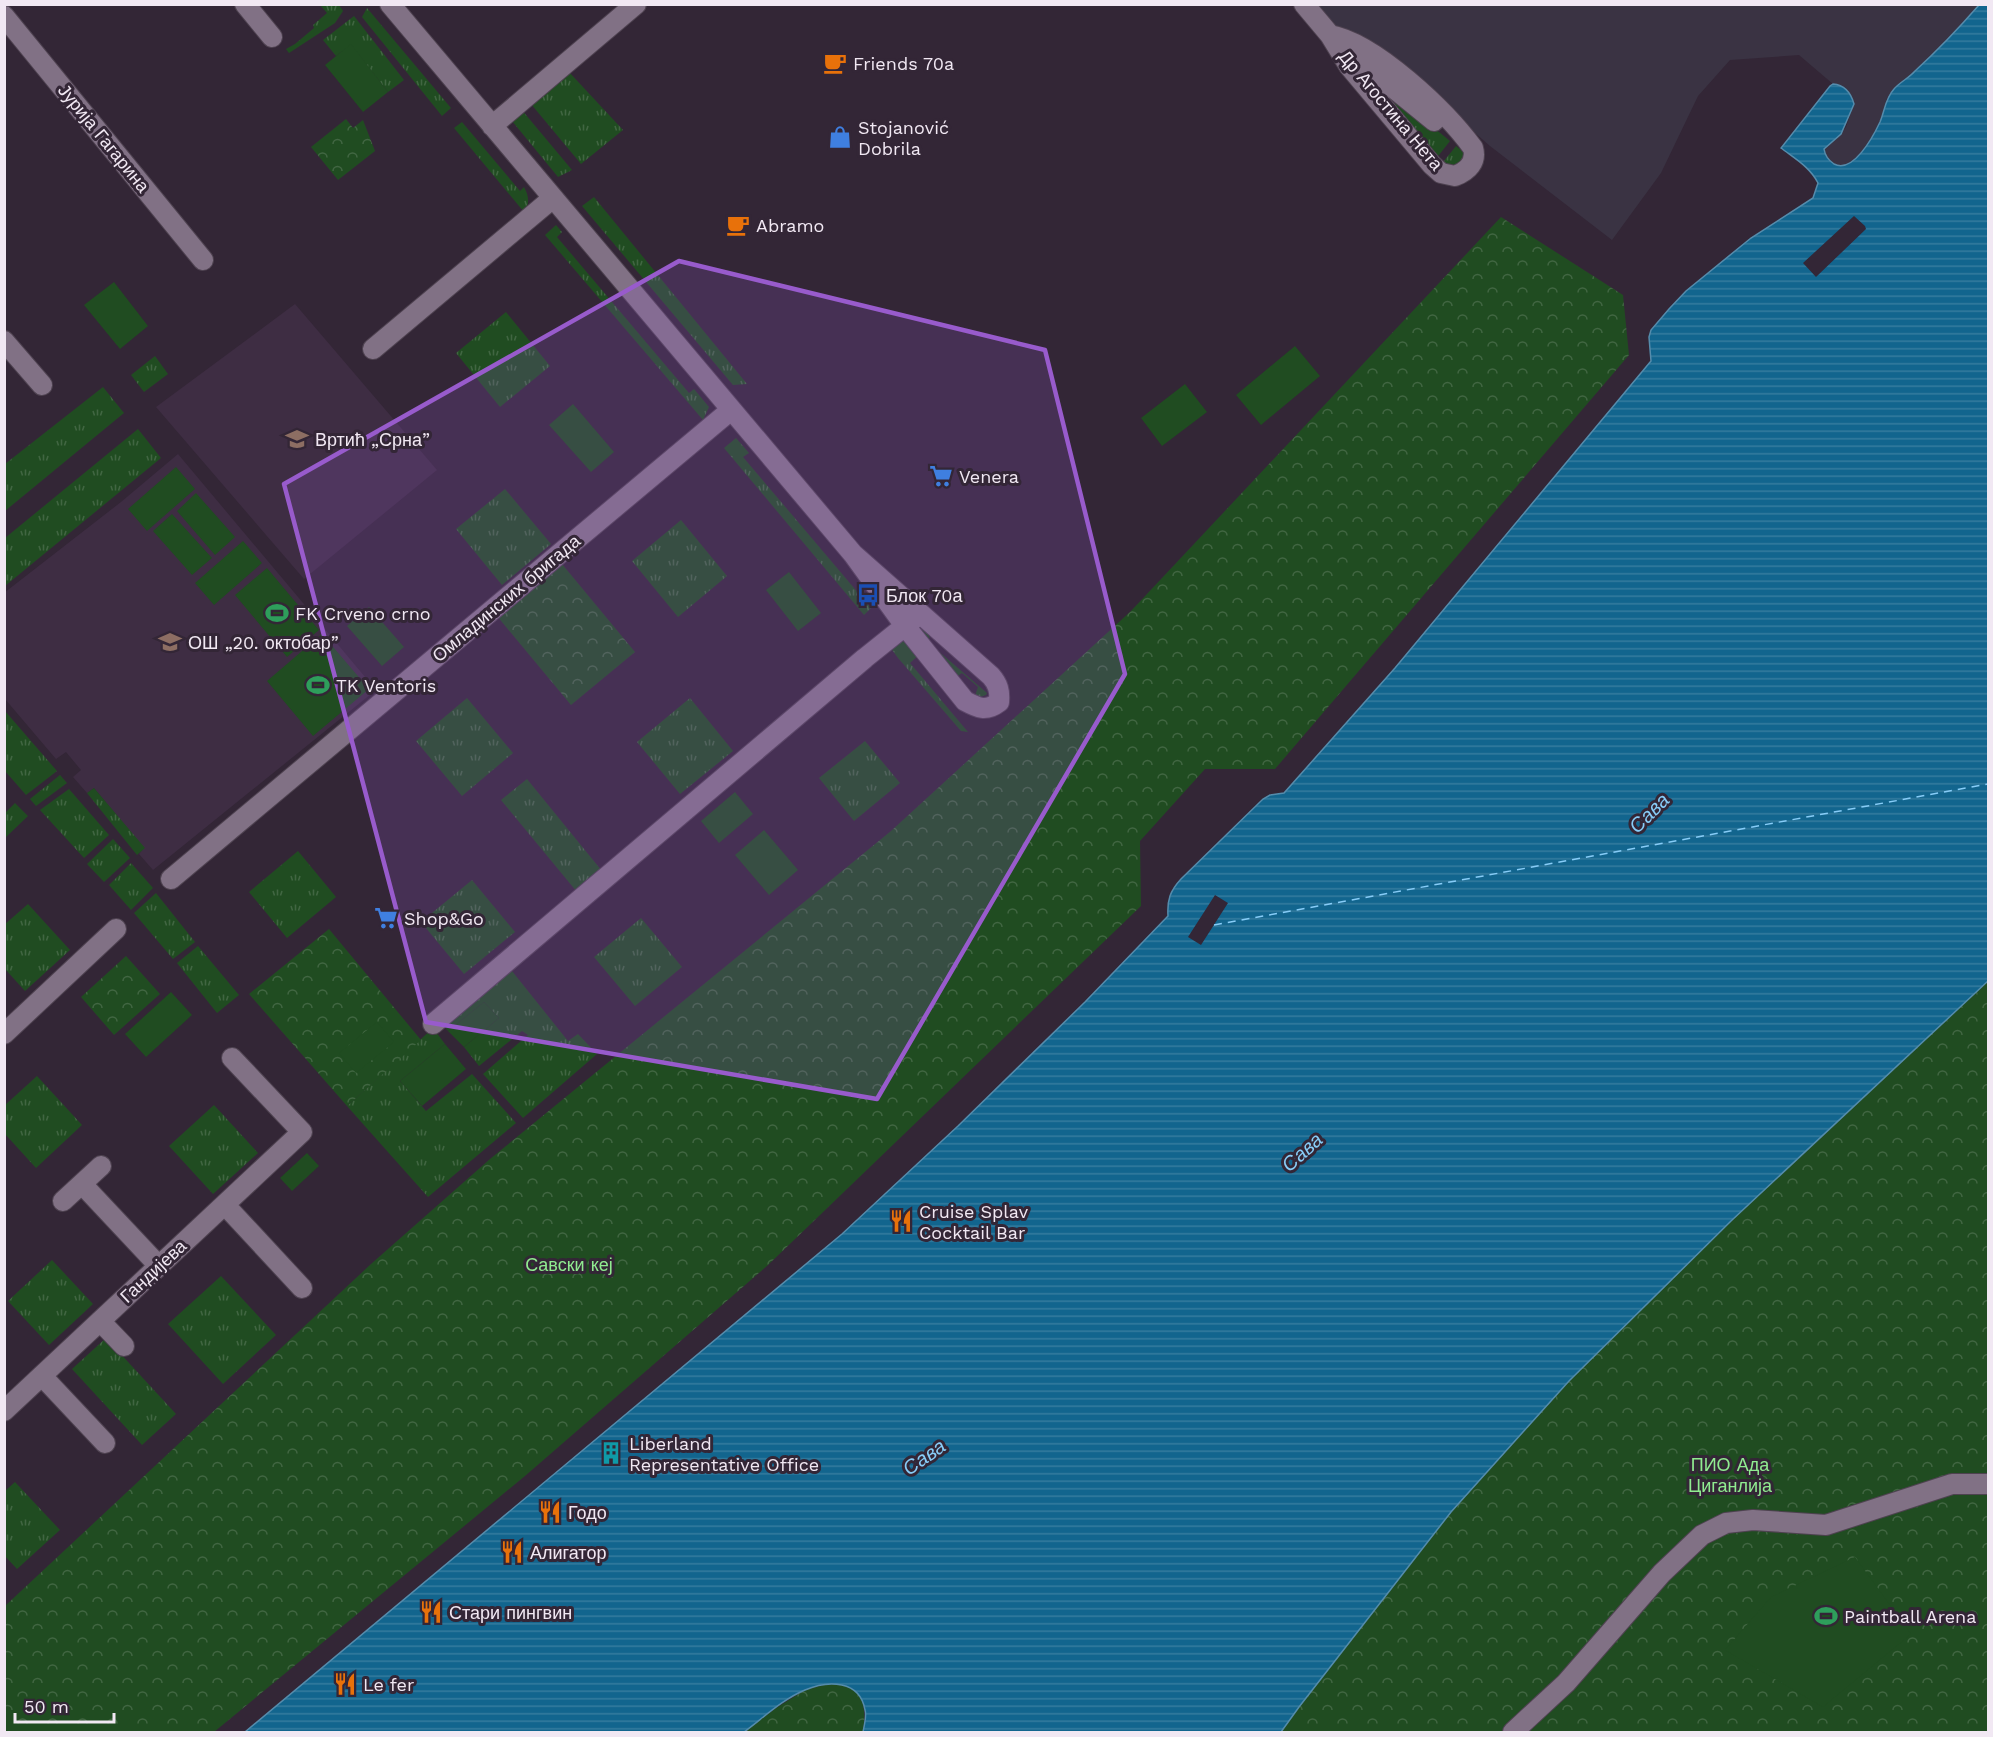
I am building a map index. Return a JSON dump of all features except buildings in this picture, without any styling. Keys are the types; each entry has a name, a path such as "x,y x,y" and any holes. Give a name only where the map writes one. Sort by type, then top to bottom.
{"street":[{"path":"245,4 272,37"},
{"path":"390,4 853,554 905,626 965,701 987,709 999,702 1000,693 991,676 853,554"},
{"path":"492,126 636,4"},
{"name":"Др Агостина Нета","path":"1304,4 1330,35 1349,66 1432,165 1441,173 1455,176 1467,170 1473,163 1473,148 1456,140 1330,35"},
{"name":"Јурија Гагарина","path":"4,16 203,260"},
{"path":"374,349 553,198"},
{"path":"4,341 42,385"},
{"name":"Омладинских бригада","path":"171,879 731,410"},
{"path":"433,1024 921,614"},
{"path":"4,1034 116,929"},
{"name":"Гандијева","path":"4,1411 302,1132 232,1058"},
{"path":"63,1201 101,1166"},
{"path":"82,1184 159,1266"},
{"path":"225,1205 302,1288"},
{"path":"100,1321 124,1346"},
{"path":"42,1376 105,1443"},
{"path":"1513,1732 1566,1683 1662,1573 1702,1535 1726,1523 1753,1520 1826,1525 1952,1485 1989,1484"}],"highlighted area":[{"path":"679,261 1045,350 1125,674 877,1099 426,1022 284,484"}],"shaded area":[{"path":"1313,5 1979,5 1936,52 1895,88 1887,98 1880,121 1868,144 1847,166 1836,165 1825,156 1824,149 1846,127 1854,104 1837,84 1833,84 1799,55 1730,60 1698,96 1661,173 1612,240 1490,146 1426,90 1346,37"},
{"name":"Вртић „Срна”","path":"295,304 437,470 304,579 156,407"},
{"name":"ОШ „20. октобар”","path":"178,454 376,690 153,870 139,854 144,848 94,788 87,793 73,777 81,770 66,752 56,759 5,699 4,593 121,502"}],"green space":[{"path":"320,5 339,5 343,11 335,23 289,53 286,49 314,28 313,25 327,13"},
{"path":"367,8 451,108 442,116 362,17"},
{"path":"354,16 404,80 388,92 351,45 336,56 323,40"},
{"path":"351,44 388,92 363,112 325,65"},
{"path":"1347,57 1450,141 1435,160"},
{"path":"569,72 623,130 581,164 531,104"},
{"path":"521,109 572,170 558,177 512,121"},
{"path":"346,119 353,128 363,120 375,151 338,180 311,147"},
{"path":"462,122 520,191 524,187 528,200 524,212 454,128"},
{"path":"1456,146 1467,155 1459,169 1440,166"},
{"path":"594,197 747,384 733,385 582,206"},
{"name":"Савски кеј","path":"1501,217 1623,295 1629,355 1275,769 1205,769 1140,841 1141,906 767,1266 525,1476 214,1732 5,1732 5,1606 371,1264 490,1159 891,831 1131,611"},
{"path":"556,225 562,232 557,237 689,393 694,389 709,407 703,420 545,235"},
{"path":"114,282 148,326 120,349 84,305"},
{"path":"506,312 550,366 500,407 456,353"},
{"path":"1295,346 1320,376 1261,425 1236,395"},
{"path":"155,356 168,374 144,392 131,375"},
{"path":"1185,384 1207,412 1162,446 1141,418"},
{"path":"103,387 124,413 5,511 5,464"},
{"path":"573,404 614,452 591,472 549,425"},
{"path":"138,429 161,458 5,586 5,538"},
{"path":"736,438 749,453 743,457 871,608 864,615 724,448"},
{"path":"176,467 195,489 147,531 128,509"},
{"path":"505,489 551,544 502,585 456,529"},
{"path":"196,493 235,537 215,555 177,511"},
{"path":"172,514 212,558 192,575 153,531"},
{"path":"681,520 727,576 678,617 632,561"},
{"path":"243,541 262,563 214,605 195,583"},
{"path":"562,564 635,652 571,705 497,616"},
{"name":"FK Crveno crno","path":"267,568 319,630 287,657 235,595"},
{"path":"789,572 821,613 798,631 766,590"},
{"path":"369,607 404,647 382,666 347,626"},
{"path":"914,621 930,630 929,643 987,693 986,695 975,696 978,687 962,673 956,677 913,624"},
{"name":"TK Ventoris","path":"322,634 369,689 313,736 267,681"},
{"path":"898,638 907,642 920,654 910,663 968,732 961,731 898,658 890,647"},
{"path":"467,698 513,753 462,796 416,741"},
{"path":"690,698 733,751 680,794 637,742"},
{"path":"5,711 57,771 26,795 5,771"},
{"path":"865,741 900,783 854,821 819,778"},
{"path":"60,775 67,783 36,806 30,799"},
{"path":"527,779 602,871 577,892 501,800"},
{"name":"ПИО Ада Циганлија","path":"1988,781 1988,1732 1170,1732"},
{"path":"94,788 145,848 137,855 87,793"},
{"path":"69,789 109,835 84,858 40,810"},
{"path":"735,792 753,814 719,843 701,821"},
{"path":"15,803 28,816 5,838 5,813"},
{"path":"764,830 798,870 769,895 735,855"},
{"path":"113,839 130,858 104,882 87,864"},
{"path":"298,851 336,897 287,938 249,892"},
{"path":"131,863 153,888 131,910 109,885"},
{"path":"472,880 515,932 464,974 421,922"},
{"path":"156,893 195,942 173,959 134,913"},
{"path":"28,904 70,950 25,991 5,969 4,925"},
{"path":"641,918 682,967 635,1006 594,957"},
{"path":"329,929 421,1040 347,1106 249,994"},
{"path":"198,946 239,995 217,1013 177,963"},
{"path":"126,956 160,994 114,1035 81,997"},
{"path":"508,966 568,1041 578,1034 597,1054 523,1118 483,1074 528,1035 522,1031 479,1066 464,1047 499,1018 484,1002 448,1031 440,1021"},
{"path":"171,992 192,1015 146,1057 125,1034"},
{"path":"484,1002 499,1018 464,1047 448,1031"},
{"path":"377,1022 394,1042 356,1073 339,1053"},
{"path":"433,1028 445,1044 400,1081 426,1111 472,1074 516,1123 428,1197 347,1106"},
{"path":"445,1044 466,1069 422,1106 400,1081"},
{"path":"37,1076 82,1125 36,1168 5,1134 4,1106"},
{"path":"214,1105 258,1153 213,1194 169,1146"},
{"path":"307,1153 319,1166 292,1191 280,1178"},
{"path":"52,1260 93,1304 49,1345 8,1301"},
{"path":"221,1276 276,1335 223,1384 168,1324"},
{"path":"106,1338 176,1414 142,1445 72,1369"},
{"path":"15,1482 60,1530 17,1569 4,1555 5,1491"},
{"name":"Paintball Arena","path":"1855,1557 1911,1634 1823,1707 1725,1650 1771,1597"},
{"path":"827,1684 845,1684 854,1688 858,1693 864,1712 863,1732 744,1732 805,1690"}],"water":[{"name":"Сава","path":"1979,5 1988,5 1988,981 1731,1221 1569,1381 1451,1512 1281,1732 863,1732 866,1715 862,1700 850,1688 833,1684 814,1687 797,1694 744,1732 245,1732 842,1234 958,1126 1085,1002 1168,916 1170,896 1181,879 1263,799 1270,795 1284,793 1395,668 1651,361 1649,337 1651,330 1669,309 1686,291 1751,238 1813,198 1818,183 1815,177 1781,148 1830,86 1833,84 1844,88 1854,104 1841,134 1824,149 1830,161 1841,166 1855,159 1867,145 1894,89 1932,55"}],"pier":[{"path":"1854,216 1866,229 1816,277 1803,263"},
{"path":"1215,895 1228,903 1201,945 1188,937"}],"ferry route":[{"path":"1214,925 1988,784"}],"place":[{"name":"Friends 70a","path":"835,63"},
{"name":"Stojanović Dobrila","path":"840,137"},
{"name":"Abramo","path":"738,225"},
{"name":"Вртић „Срна”","path":"297,439"},
{"name":"Venera","path":"941,476"},
{"name":"Блок 70а","path":"868,595"},
{"name":"FK Crveno crno","path":"277,613"},
{"name":"ОШ „20. октобар”","path":"170,642"},
{"name":"TK Ventoris","path":"318,685"},
{"name":"Shop&Go","path":"386,918"},
{"name":"Cruise Splav Cocktail Bar","path":"901,1221"},
{"name":"Liberland Representative Office","path":"611,1453"},
{"name":"Годо","path":"550,1512"},
{"name":"Алигатор","path":"512,1552"},
{"name":"Стари пингвин","path":"431,1612"},
{"name":"Paintball Arena","path":"1826,1616"},
{"name":"Le fer","path":"345,1684"}]}
